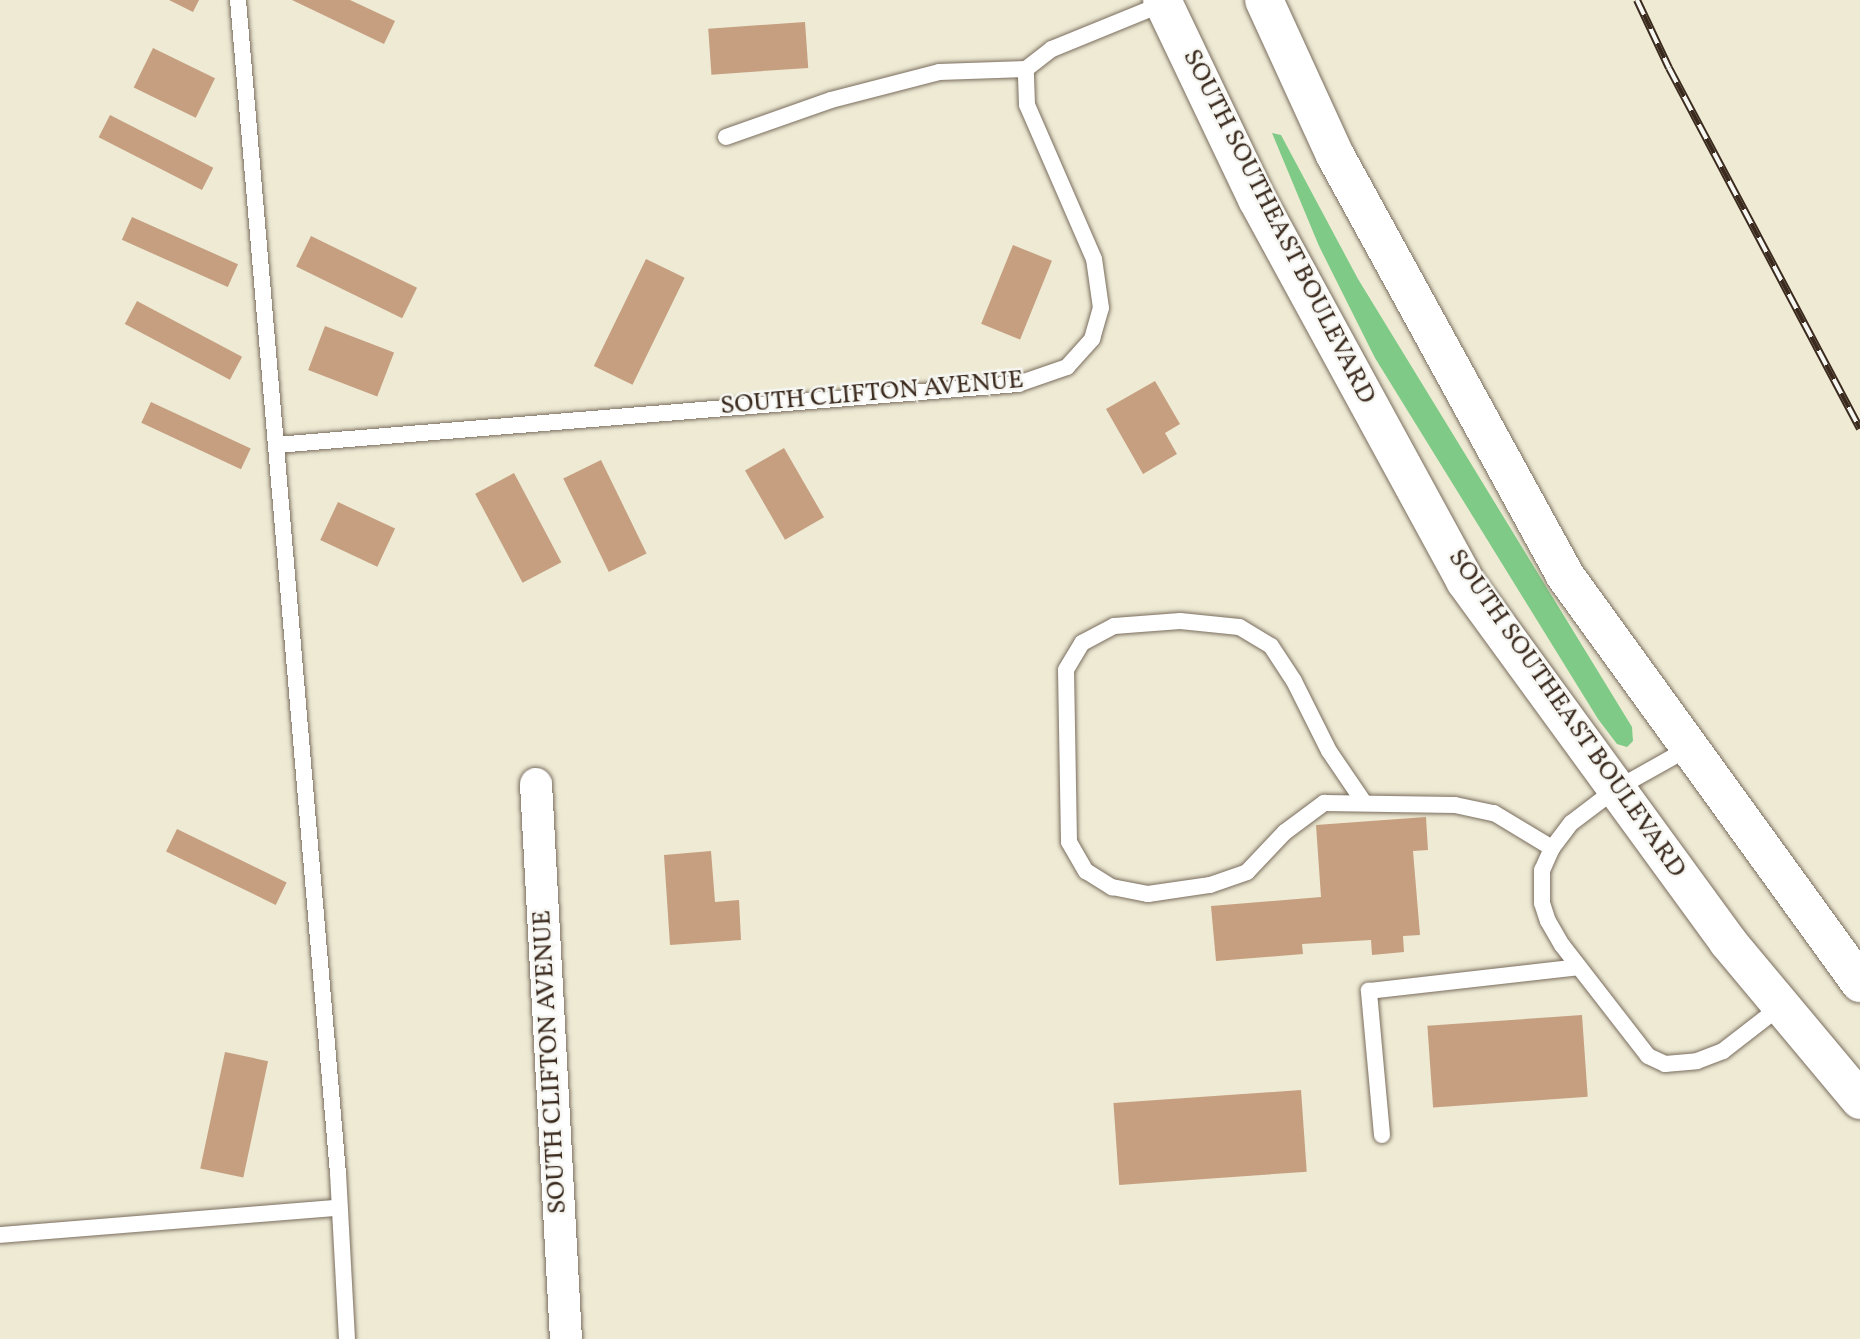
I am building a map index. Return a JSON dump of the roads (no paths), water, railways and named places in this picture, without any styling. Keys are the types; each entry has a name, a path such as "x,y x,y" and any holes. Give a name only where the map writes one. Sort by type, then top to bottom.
{"main road":[{"path":"1264,0 1335,155 1564,574 1860,983"},
{"name":"SOUTH SOUTHEAST BOULEVARD","path":"1165,1 1257,199 1465,581 1728,943 1860,1100"}],"street":[{"name":"SOUTH CLIFTON AVENUE","path":"536,784 566,1339"}],"lane":[{"path":"238,0 340,1208 347,1339"},
{"path":"726,137 831,100 939,72 1026,69 1052,49 1165,1"},
{"name":"SOUTH CLIFTON AVENUE","path":"276,444 1018,384 1067,368 1092,339 1101,308 1094,259 1027,104 1026,69"},
{"path":"1363,801 1329,751 1294,681 1271,646 1239,627 1180,621 1114,626 1082,643 1066,670 1069,842 1086,871 1112,887 1148,894 1210,885 1247,872 1285,832 1324,803 1363,801 1455,805 1494,813 1552,848"},
{"path":"1689,747 1616,789 1572,823 1552,848 1542,870 1542,903 1548,921 1579,967 1648,1056 1665,1064 1697,1061 1723,1051 1781,1006"},
{"path":"1382,1135 1369,991 1579,967"},
{"path":"0,1235 340,1208"}],"railway":[{"path":"1637,0 1669,68 1860,428"}]}
